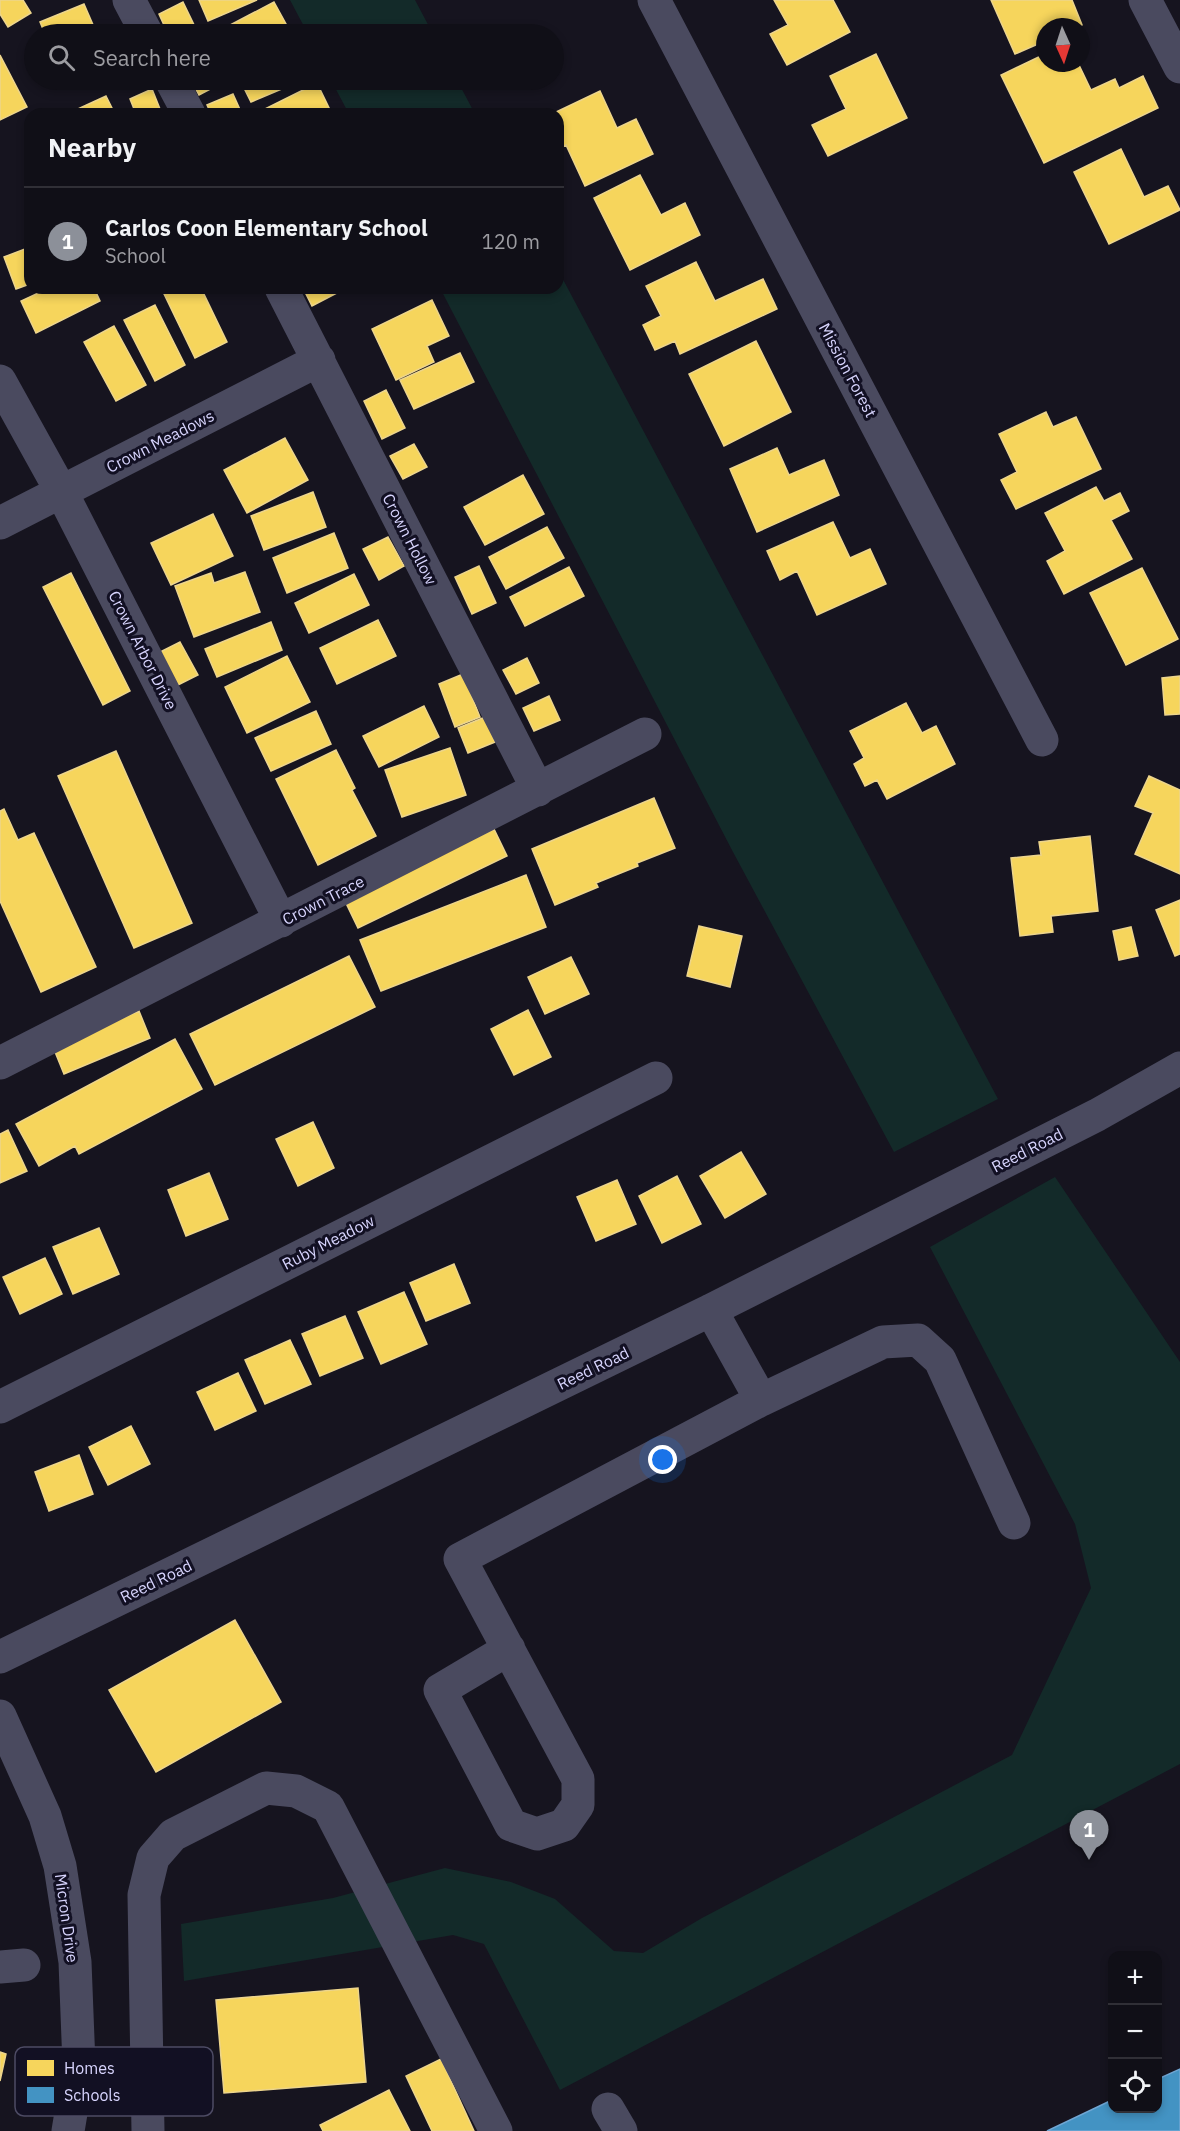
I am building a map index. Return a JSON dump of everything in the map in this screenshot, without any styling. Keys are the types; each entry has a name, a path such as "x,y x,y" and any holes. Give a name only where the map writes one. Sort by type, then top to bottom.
{"street":[{"path":"129,0 142,24"},
{"name":"Mission Forest","path":"654,0 1042,740"},
{"path":"1145,0 1180,67"},
{"path":"176,90 186,108"},
{"name":"Crown Hollow","path":"284,294 538,790"},
{"name":"Crown Meadows","path":"0,523 319,360"},
{"name":"Crown Arbor Drive","path":"0,381 61,491 281,921"},
{"name":"Crown Trace","path":"0,1063 645,734"},
{"name":"Reed Road","path":"0,1657 711,1310 1097,1115 1180,1068"},
{"name":"Ruby Meadow","path":"0,1407 656,1078"},
{"path":"711,1310 761,1400"},
{"path":"509,1649 440,1690 511,1825 537,1834 564,1825 578,1805 578,1779 509,1649 460,1559 761,1400 883,1342 918,1340 940,1360 1014,1524"},
{"name":"Micron Drive","path":"0,1716 45,1816 60,1866 75,1962 78,2047"},
{"path":"147,2047 144,1895 153,1858 173,1835 266,1788 296,1791 328,1807 496,2131"},
{"name":"Micron Drive","path":"68,2131 70,2116"},
{"path":"148,2116 148,2131"}],"green space":[{"path":"290,0 415,0 428,24 303,24"},
{"path":"336,90 462,90 472,108 346,108"},
{"path":"564,281 998,1099 894,1152 733,852 443,294 564,294"},
{"path":"1055,1177 1180,1362 1180,1764 560,2090 484,1944 453,1935 184,1981 181,1924 333,1898 445,1868 511,1882 555,1899 614,1951 643,1953 702,1918 1012,1755 1091,1588 1075,1524 930,1247"}],"building: Homes":[{"path":"0,0 23,0 31,13 8,27 0,14"},
{"path":"199,0 257,0 208,21"},
{"path":"774,0 833,0 850,32 787,65 770,34 788,25"},
{"path":"991,0 1072,0 1079,18 1036,18 1036,45 1015,54"},
{"path":"183,2 194,24 164,24 159,14"},
{"path":"274,2 286,24 232,24"},
{"path":"84,4 93,24 41,24 40,22"},
{"path":"876,54 907,118 828,156 812,125 846,109 830,76"},
{"path":"0,55 27,107 0,120"},
{"path":"1036,58 1036,72 1082,72 1091,90 1115,79 1119,88 1143,76 1158,108 1044,163 1001,75"},
{"path":"152,90 160,108 134,108 130,99"},
{"path":"196,90 209,90 199,95"},
{"path":"245,90 279,90 251,102"},
{"path":"303,90 320,90 329,108 267,108"},
{"path":"600,91 617,128 636,119 653,154 585,186 566,145 564,146 564,108"},
{"path":"233,94 239,108 208,108 207,105"},
{"path":"106,96 112,108 80,108"},
{"path":"1121,149 1144,197 1168,186 1180,210 1109,244 1074,172"},
{"path":"640,175 661,215 685,203 700,235 630,270 594,198"},
{"path":"24,249 24,286 16,289 4,257"},
{"path":"696,262 715,301 763,279 777,309 680,354 675,341 655,350 643,325 661,316 646,286"},
{"path":"36,294 97,294 100,301 36,333 21,301"},
{"path":"164,294 204,294 227,342 195,358"},
{"path":"306,294 335,294 312,306"},
{"path":"432,300 449,336 427,346 434,362 396,380 372,329"},
{"path":"155,305 185,365 155,381 124,320"},
{"path":"114,326 146,385 116,401 84,342"},
{"path":"756,341 791,412 724,446 689,374"},
{"path":"460,353 474,382 414,409 400,380"},
{"path":"386,390 405,428 382,439 364,401"},
{"path":"1046,412 1053,427 1076,417 1101,469 1016,509 1001,480 1017,472 999,434"},
{"path":"285,438 308,480 247,513 224,470"},
{"path":"414,444 427,467 403,479 390,456"},
{"path":"777,448 789,475 824,460 839,495 757,532 730,469"},
{"path":"523,475 544,514 485,545 464,507"},
{"path":"1096,487 1104,501 1120,493 1129,511 1111,520 1132,559 1064,594 1047,561 1065,551 1045,513"},
{"path":"313,492 326,527 264,550 251,516"},
{"path":"213,514 233,556 171,585 151,543"},
{"path":"833,522 850,558 870,549 886,584 817,615 797,571 780,580 767,551"},
{"path":"547,527 564,558 506,589 489,557"},
{"path":"334,533 348,568 287,593 273,558"},
{"path":"388,537 404,566 379,580 363,549"},
{"path":"479,566 496,603 472,614 455,577"},
{"path":"569,567 584,596 525,626 510,597"},
{"path":"1142,568 1178,639 1126,665 1090,593"},
{"path":"245,572 260,612 194,637 175,586 211,573 214,583"},
{"path":"71,573 130,691 103,705 43,587"},
{"path":"354,574 369,605 309,633 295,603"},
{"path":"378,620 396,656 337,684 320,648"},
{"path":"271,622 282,650 217,677 205,649"},
{"path":"180,642 198,675 174,687 156,654"},
{"path":"287,656 310,702 247,733 225,687"},
{"path":"527,658 539,683 516,694 503,670"},
{"path":"463,674 480,717 455,727 439,684"},
{"path":"1180,676 1180,714 1165,715 1162,678"},
{"path":"549,696 560,720 534,731 523,708"},
{"path":"906,703 922,733 936,726 955,764 887,799 877,780 865,786 854,764 864,758 850,731"},
{"path":"424,706 439,737 379,767 363,736"},
{"path":"316,711 331,744 271,771 255,738"},
{"path":"485,717 495,742 468,753 458,728"},
{"path":"450,748 466,795 402,817 385,770"},
{"path":"336,750 355,788 352,790 376,836 318,865 276,779"},
{"path":"116,751 192,923 134,948 58,776"},
{"path":"1149,776 1180,790 1180,874 1135,854 1153,813 1135,806"},
{"path":"654,798 675,848 637,863 638,866 596,883 598,887 555,905 532,849"},
{"path":"4,809 18,840 34,833 96,967 41,992 0,901 0,811"},
{"path":"494,829 507,856 358,928 345,901"},
{"path":"1090,836 1098,911 1051,916 1053,932 1020,936 1011,858 1041,855 1039,842"},
{"path":"526,875 546,927 381,991 360,940"},
{"path":"1180,900 1180,954 1175,956 1156,910"},
{"path":"699,926 742,936 730,987 687,976"},
{"path":"1131,927 1138,956 1119,960 1113,931"},
{"path":"349,956 375,1007 215,1085 190,1034"},
{"path":"571,957 589,994 545,1014 528,977"},
{"path":"528,1010 551,1057 514,1075 491,1029"},
{"path":"139,1011 150,1038 64,1074 53,1047"},
{"path":"175,1039 202,1089 79,1154 75,1146 39,1166 16,1124"},
{"path":"313,1122 334,1168 298,1186 276,1139"},
{"path":"8,1130 27,1171 0,1183 0,1134"},
{"path":"741,1152 766,1194 725,1218 700,1176"},
{"path":"209,1173 228,1219 186,1236 168,1190"},
{"path":"677,1176 701,1224 662,1243 639,1196"},
{"path":"617,1180 636,1224 596,1241 577,1197"},
{"path":"99,1228 119,1274 73,1294 53,1247"},
{"path":"45,1258 62,1294 20,1314 3,1277"},
{"path":"454,1264 470,1303 426,1321 410,1283"},
{"path":"404,1292 427,1344 381,1364 358,1312"},
{"path":"345,1316 363,1358 320,1376 302,1334"},
{"path":"290,1340 311,1384 265,1404 245,1360"},
{"path":"238,1373 256,1411 215,1430 197,1392"},
{"path":"131,1426 150,1464 108,1485 89,1447"},
{"path":"79,1455 93,1494 49,1511 35,1472"},
{"path":"235,1620 281,1702 156,1772 109,1690"},
{"path":"358,1988 366,2082 224,2093 216,2000"},
{"path":"0,2052 6,2054 0,2081"},
{"path":"441,2059 474,2131 432,2131 406,2076"},
{"path":"389,2090 410,2131 323,2131 320,2125"}],"building: Schools":[{"path":"1180,2069 1180,2131 1047,2131 1108,2102 1108,2113 1162,2113 1162,2077"}],"place":[{"name":"Carlos Coon Elementary School","path":"1089,1860"}]}
